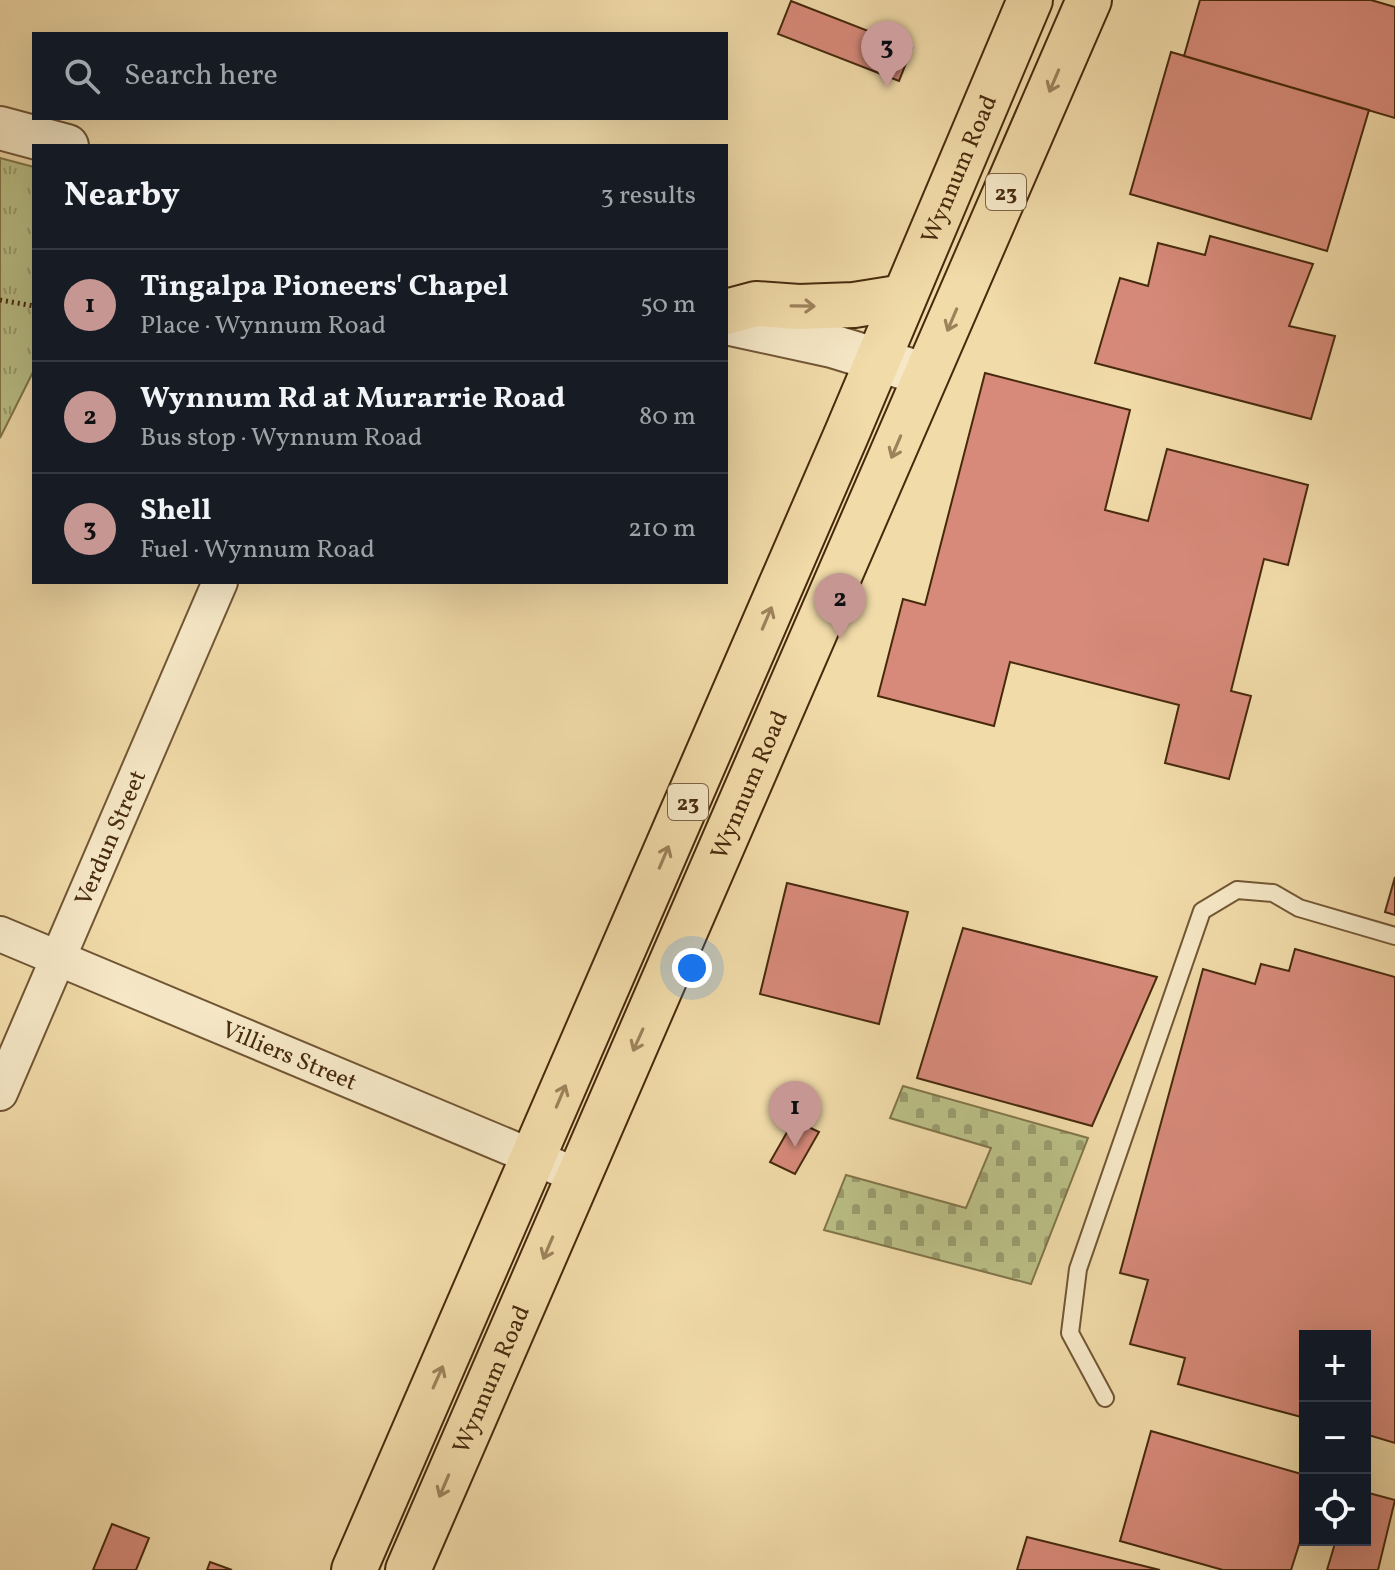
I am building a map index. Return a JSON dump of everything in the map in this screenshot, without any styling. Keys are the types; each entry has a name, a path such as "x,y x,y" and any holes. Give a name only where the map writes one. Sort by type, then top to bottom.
{"main road":[{"name":"Wynnum Road","path":"354,1570 534,1159 1030,0"},
{"name":"Wynnum Road","path":"408,1570 1089,0"},
{"path":"728,311 756,304 799,307 854,305 904,297"}],"street":[{"path":"0,128 60,144"},
{"path":"728,323 832,346 927,375"},
{"name":"Verdun Street","path":"0,1093 219,584"},
{"name":"Villiers Street","path":"0,934 578,1176"}],"lane":[{"path":"1105,1398 1070,1333 1078,1269 1202,911 1237,890 1273,893 1299,908 1395,936"}],"path":[{"path":"0,300 32,306"}],"green space":[{"path":"0,158 32,166 32,374 0,438"},
{"path":"903,1086 1088,1138 1031,1284 824,1230 846,1175 966,1208 991,1148 890,1118"}],"building":[{"path":"1200,0 1371,0 1395,7 1395,118 1184,56"},
{"path":"791,1 912,48 899,81 778,34"},
{"path":"1171,52 1369,110 1327,251 1130,194"},
{"path":"1210,236 1313,264 1289,326 1335,336 1311,419 1095,363 1120,278 1148,286 1158,243 1205,255"},
{"path":"985,373 1130,410 1105,510 1148,521 1167,449 1308,485 1288,565 1264,559 1231,691 1251,696 1229,779 1165,763 1179,705 1010,662 994,726 878,696 903,599 925,605"},
{"path":"1395,877 1395,915 1385,912"},
{"path":"787,883 908,912 879,1024 760,994"},
{"path":"963,928 1157,977 1092,1126 917,1078"},
{"path":"1295,949 1395,977 1395,1443 1371,1436 1371,1330 1299,1330 1299,1416 1178,1384 1185,1358 1130,1344 1148,1280 1120,1273 1203,969 1255,984 1261,964 1289,971"},
{"path":"794,1120 819,1132 795,1174 770,1162"},
{"path":"1151,1431 1299,1473 1299,1545 1291,1570 1223,1570 1120,1541"},
{"path":"1371,1494 1395,1500 1378,1570 1327,1570 1334,1546 1371,1546"},
{"path":"112,1524 149,1538 136,1570 93,1570"},
{"path":"1027,1537 1160,1570 1017,1570"},
{"path":"210,1562 232,1570 207,1570"}],"place":[{"name":"Shell","path":"887,87"},
{"name":"Wynnum Rd at Murarrie Road","path":"840,639"},
{"name":"Tingalpa Pioneers' Chapel","path":"795,1147"}]}
